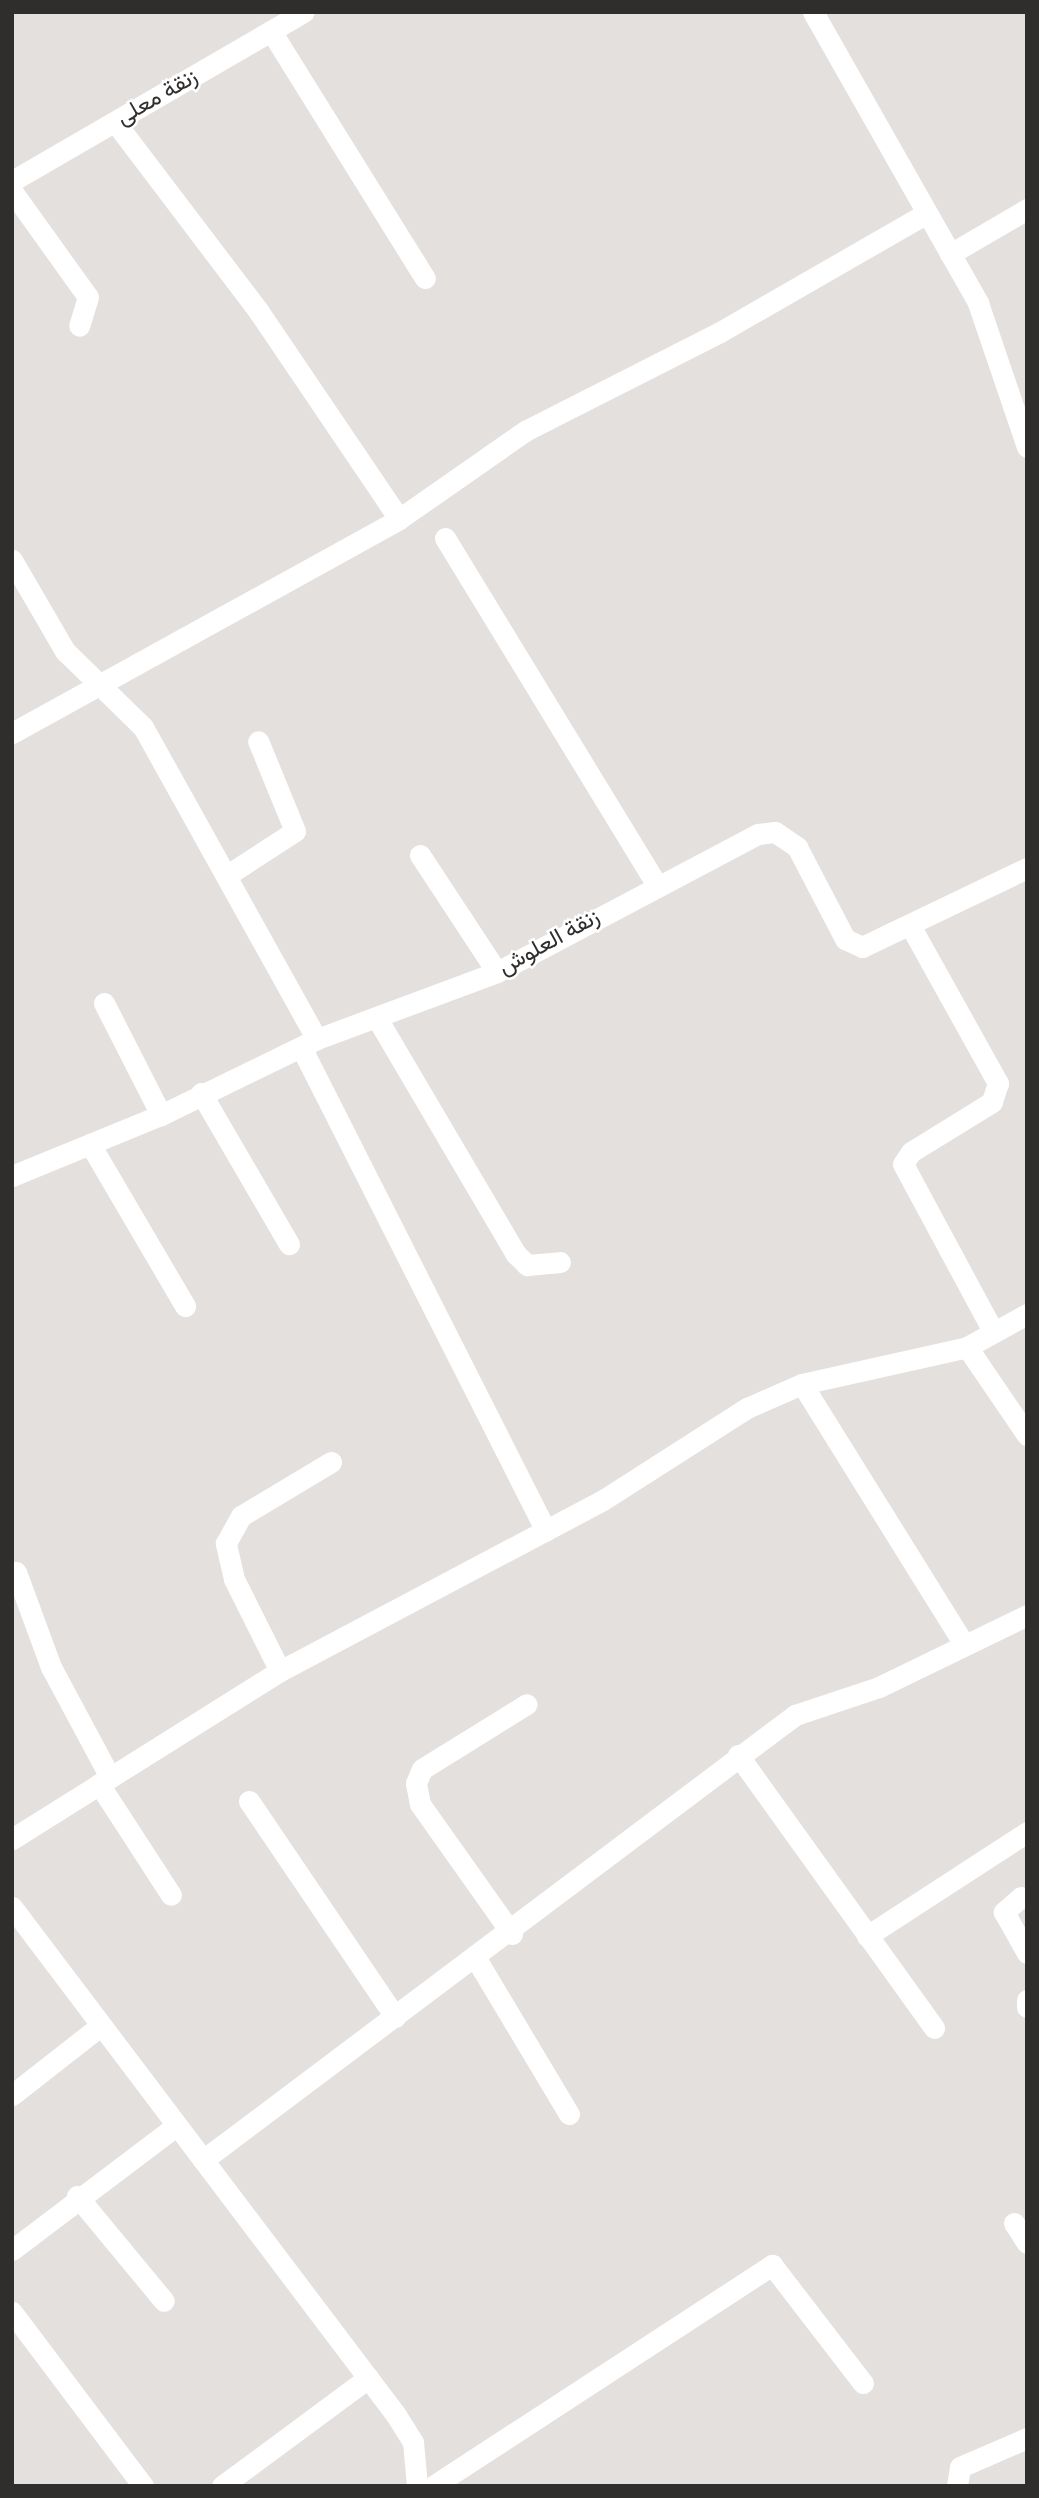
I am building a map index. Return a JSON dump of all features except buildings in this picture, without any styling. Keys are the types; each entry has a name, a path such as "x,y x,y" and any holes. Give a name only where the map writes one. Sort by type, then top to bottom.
{"street":[{"path":"813,12 950,254 993,337 1026,451"},
{"name":"زنقة معلى","path":"12,181 300,13"},
{"path":"271,31 425,278"},
{"path":"115,122 259,312 399,519"},
{"path":"12,191 88,297 79,326"},
{"path":"950,254 1027,209"},
{"path":"12,733 103,686 399,519 525,431 720,332 925,214"},
{"path":"445,538 656,883"},
{"path":"12,560 65,651 143,727 226,876 546,1531"},
{"path":"226,876 295,831 258,741"},
{"name":"زنقة العلوش","path":"12,1176 161,1115 201,1093 309,1043 378,1020 497,972 656,883 758,834 775,832 797,847 845,939 869,946 1027,868"},
{"path":"420,855 497,972"},
{"path":"911,927 998,1083 992,1102 911,1152 903,1164 993,1331"},
{"path":"104,1003 161,1115"},
{"path":"378,1020 516,1254 527,1265 560,1262"},
{"path":"201,1093 289,1244"},
{"path":"90,1144 185,1306"},
{"path":"12,1839 280,1671 546,1531 747,1408 802,1384 967,1347 1027,1314"},
{"path":"967,1347 1027,1435"},
{"path":"802,1384 964,1644"},
{"path":"280,1671 234,1579 226,1544 241,1516 331,1462"},
{"path":"16,1572 41,1646 105,1780 171,1895"},
{"path":"203,2160 475,1957 512,1934 738,1755 795,1715 872,1690 1027,1615"},
{"path":"512,1934 420,1804 416,1783 422,1769 527,1704"},
{"path":"738,1755 934,2028"},
{"path":"249,1801 395,2017"},
{"path":"867,1936 1027,1832"},
{"path":"1021,1897 1004,1912 1027,1953"},
{"path":"12,1907 368,2378 413,2442 417,2486"},
{"path":"475,1957 569,2114"},
{"path":"1027,2000 1027,2007"},
{"path":"12,2095 100,2026"},
{"path":"12,2250 77,2196 176,2126"},
{"path":"77,2196 164,2301"},
{"path":"1014,2223 1027,2244"},
{"path":"433,2486 772,2264 863,2383"},
{"path":"12,2312 143,2486"},
{"path":"222,2486 368,2378"},
{"path":"957,2486 960,2467 1027,2438"}]}
